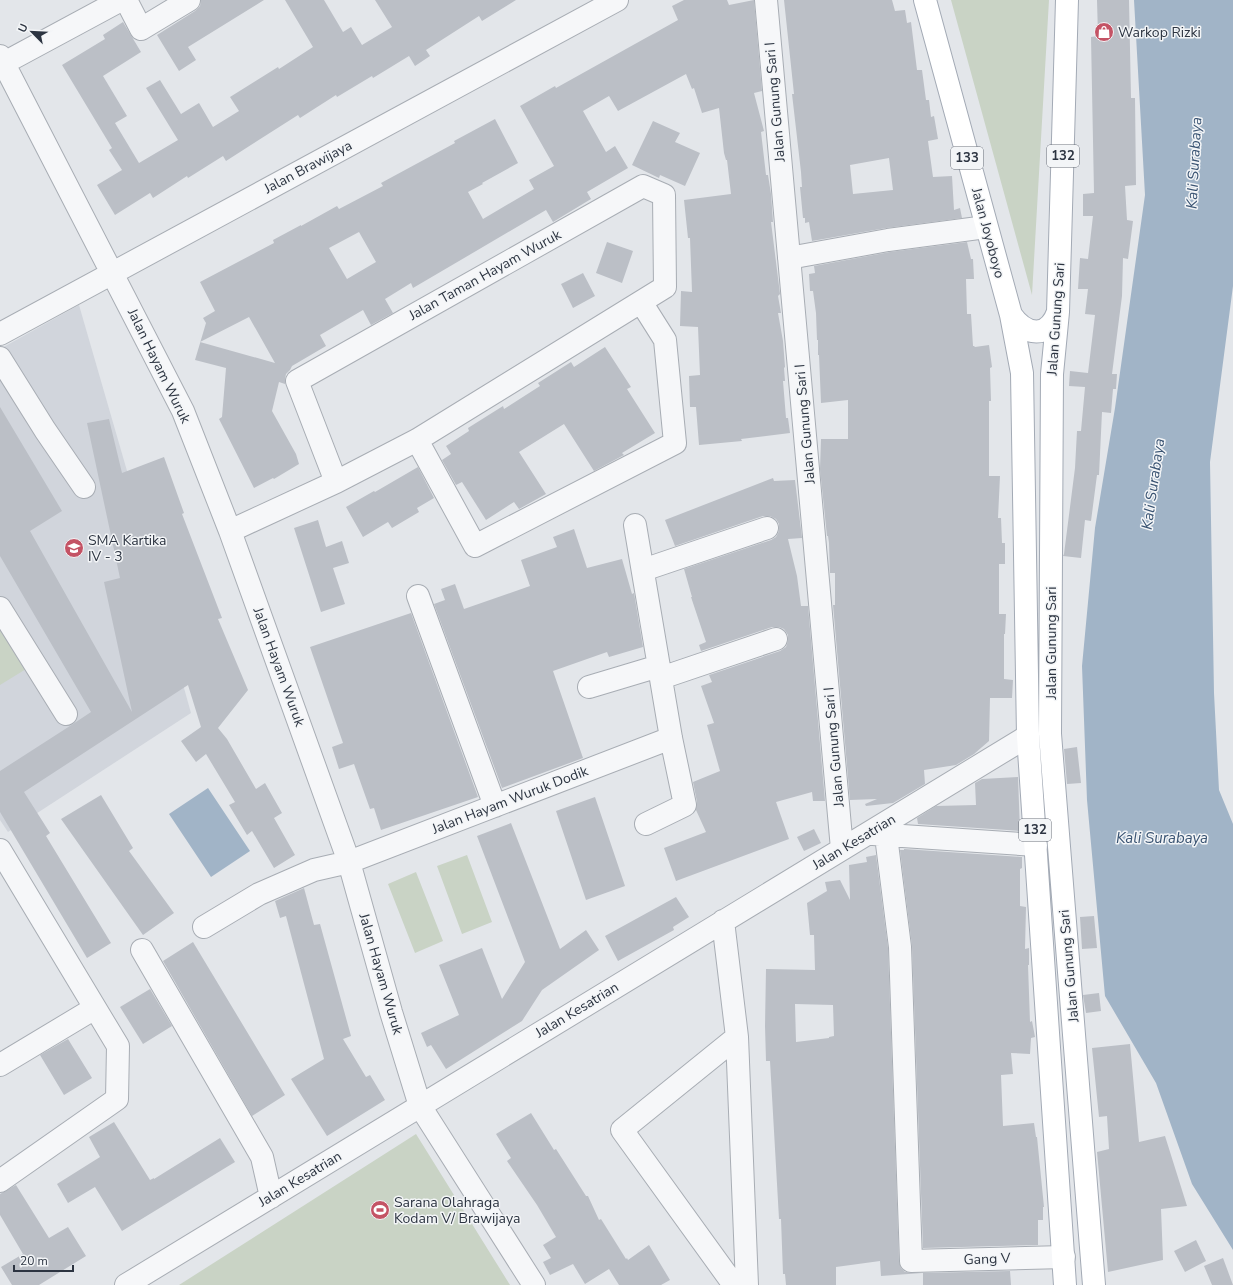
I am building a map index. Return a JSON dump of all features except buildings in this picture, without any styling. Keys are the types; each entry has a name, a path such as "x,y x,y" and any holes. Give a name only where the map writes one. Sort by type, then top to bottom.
{"main road":[{"name":"Jalan Joyoboyo","path":"925,0 1011,315 1022,374"},
{"name":"Jalan Gunung Sari","path":"1067,0 1058,312 1052,374 1050,734 1094,1285"},
{"path":"1011,315 1017,324 1024,329 1041,331 1049,327 1055,320 1058,312"},
{"path":"1022,374 1028,363 1034,361 1040,361 1046,364 1050,368 1052,374"},
{"name":"Jalan Gunung Sari","path":"1022,374 1028,736 1066,1285"},
{"path":"1049,1049 1075,1046"}],"street":[{"path":"126,0 141,29 188,0"},
{"name":"Jalan Brawijaya","path":"0,334 617,0"},
{"name":"Jalan Gunung Sari I","path":"766,0 842,849"},
{"path":"2,59 109,3"},
{"name":"Jalan Hayam Wuruk","path":"2,59 183,410 230,532 349,862 391,1012 420,1106 534,1285"},
{"name":"Jalan Taman Hayam Wuruk","path":"230,532 336,482 417,440 665,288 664,195 643,186 297,381 336,482"},
{"path":"789,258 888,240 986,227"},
{"path":"417,440 476,546 675,443 665,340 641,302"},
{"path":"0,358 84,487"},
{"path":"635,525 671,738 685,804 646,824"},
{"path":"643,570 767,528"},
{"path":"418,596 496,806"},
{"path":"0,608 66,714"},
{"path":"589,688 660,672 776,639"},
{"name":"Jalan Kesatrian","path":"126,1285 842,849 877,835 1028,736"},
{"name":"Jalan Hayam Wuruk Dodik","path":"204,927 259,894 314,870 349,862 671,738"},
{"path":"877,835 1036,845"},
{"name":"Gang V","path":"877,835 900,947 910,1261 1064,1257"},
{"path":"0,850 118,1046 117,1099 0,1181"},
{"path":"723,921 737,1037 747,1285"},
{"path":"142,950 262,1157 271,1197"},
{"path":"0,1065 95,1008"},
{"path":"734,1285 622,1130 737,1037"}],"shaded area":[{"name":"SMA Kartika IV - 3","path":"79,305 136,502 158,595 191,713 8,832 0,820 0,349"}],"green space":[{"path":"951,0 1049,0 1032,295"},
{"path":"0,613 31,666 0,685"},
{"path":"467,855 492,922 462,934 437,866"},
{"path":"416,872 443,941 415,953 388,884"},
{"name":"Sarana Olahraga Kodam V/ Brawijaya","path":"416,1134 510,1285 179,1285"}],"water":[{"name":"Kali Surabaya","path":"1134,0 1233,0 1233,286 1210,462 1214,693 1219,790 1233,824 1233,1250 1192,1184 1156,1083 1105,996 1087,800 1082,666 1095,528 1115,408 1145,195"},
{"path":"208,788 250,851 211,877 169,814"}],"place":[{"name":"Warkop Rizki","path":"1104,32"},
{"name":"SMA Kartika IV - 3","path":"74,548"},
{"name":"Sarana Olahraga Kodam V/ Brawijaya","path":"380,1210"}]}
